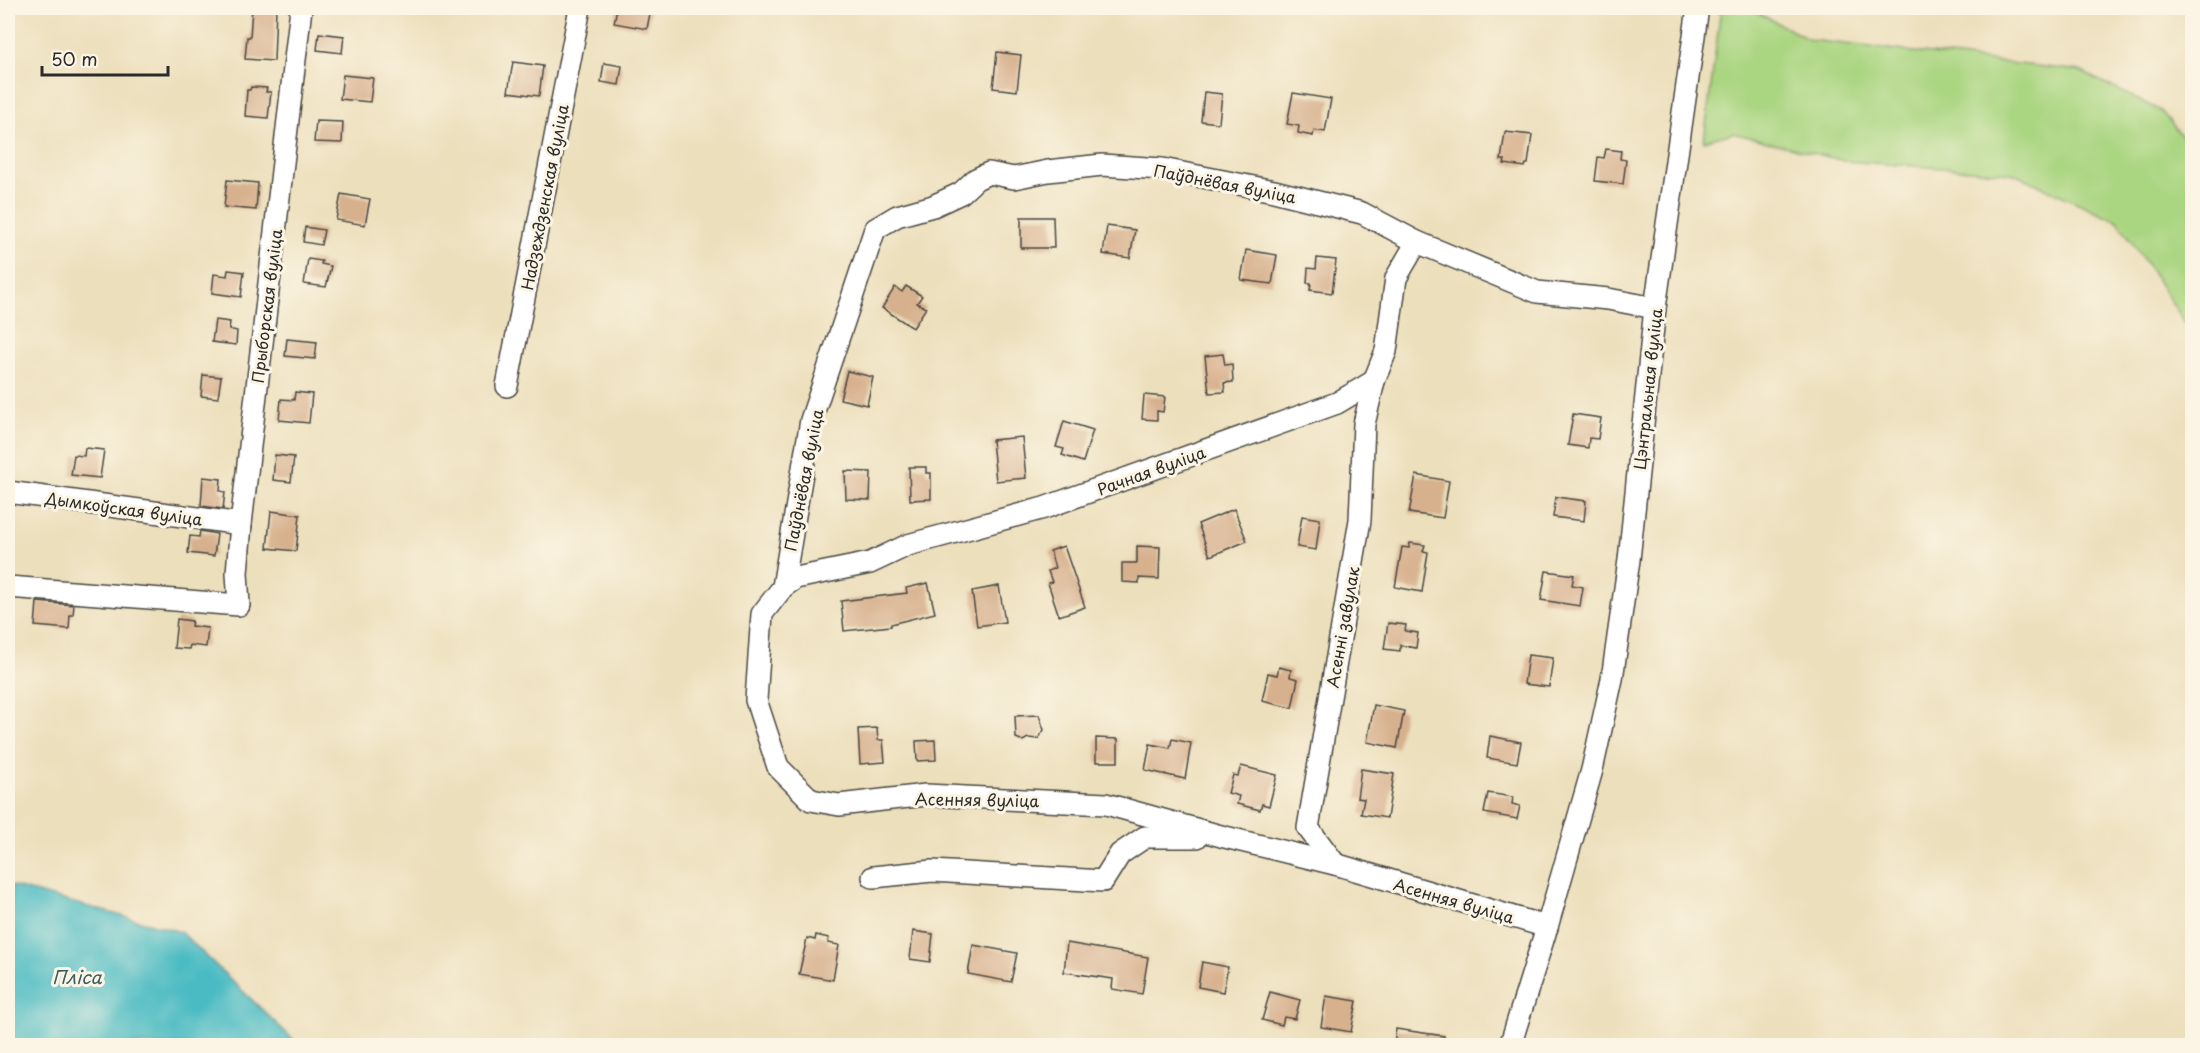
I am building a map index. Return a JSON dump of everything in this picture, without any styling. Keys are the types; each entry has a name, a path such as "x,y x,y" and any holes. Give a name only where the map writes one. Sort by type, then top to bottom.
{"street":[{"name":"Прыборская вуліца","path":"8,586 238,605 237,573 241,524 301,8"},
{"name":"Надзеждзенская вуліца","path":"507,386 580,8"},
{"name":"Цэнтральная вуліца","path":"1510,1046 1548,927 1592,770 1612,679 1629,560 1655,308 1698,8"},
{"name":"Паўднёвая вуліца","path":"783,587 811,420 875,229 897,216 933,206 961,193 976,179 989,172 1014,178 1048,171 1102,165 1162,169 1274,191 1362,213 1417,242 1537,292 1608,299 1655,308"},
{"path":"1374,381 1386,351 1396,278 1417,242"},
{"name":"Рачная вуліца","path":"783,587 796,578 870,563 908,545 1044,508 1337,404 1374,381"},
{"name":"Асенні завулак","path":"1335,864 1308,828 1360,520 1364,424 1374,381"},
{"name":"Дымкоўская вуліца","path":"8,492 241,524"},
{"name":"Асенняя вуліца","path":"783,587 762,614 756,700 778,767 811,800 839,805 926,795 1106,804 1221,836 1335,864 1548,927"},
{"name":"Асенняя вуліца","path":"873,877 932,871 1103,881 1120,854 1145,837 1221,836"}],"green space":[{"path":"1721,8 1752,8 1810,40 2080,71 2161,111 2192,148 2192,338 2188,327 2118,221 2012,173 1845,161 1733,133 1704,141"}],"water":[{"name":"Пліса","path":"8,885 181,932 299,1045 8,1045"}],"building":[{"path":"252,8 276,8 274,61 245,59 247,37 250,37"},
{"path":"617,8 651,8 647,29 614,23"},
{"path":"319,33 344,36 342,53 317,50"},
{"path":"997,52 1021,55 1017,91 993,88"},
{"path":"513,62 543,66 539,96 508,92"},
{"path":"604,63 622,66 619,85 601,82"},
{"path":"343,75 373,78 370,102 340,99"},
{"path":"251,87 267,88 266,92 271,92 268,118 245,116 247,90"},
{"path":"1204,92 1222,94 1219,123 1201,121"},
{"path":"1293,93 1331,99 1325,132 1314,130 1313,136 1298,133 1299,126 1287,124"},
{"path":"316,121 343,122 342,143 314,142"},
{"path":"1505,132 1532,135 1528,164 1525,167 1504,164 1505,160 1501,160"},
{"path":"1606,149 1621,151 1620,159 1626,160 1623,184 1595,181 1598,157 1604,158"},
{"path":"227,180 258,183 256,210 224,207"},
{"path":"341,194 370,199 365,225 336,220"},
{"path":"1021,217 1053,217 1054,248 1021,248"},
{"path":"1107,226 1135,230 1130,258 1103,254"},
{"path":"305,227 324,230 321,245 303,242"},
{"path":"1246,250 1277,255 1272,284 1241,280"},
{"path":"1317,258 1336,260 1332,293 1310,290 1311,283 1307,283 1308,268 1316,269"},
{"path":"308,259 322,261 321,264 331,266 326,287 304,284"},
{"path":"228,270 244,272 241,297 212,293 214,274 227,276"},
{"path":"906,286 922,296 917,303 926,308 913,328 882,308 895,287 902,292"},
{"path":"215,320 230,322 229,329 237,331 236,345 212,342"},
{"path":"287,339 317,342 315,359 285,356"},
{"path":"1223,354 1225,365 1232,364 1233,382 1224,383 1225,392 1209,393 1205,356"},
{"path":"847,371 873,377 867,405 840,399"},
{"path":"203,375 221,377 218,398 201,396"},
{"path":"295,392 312,394 309,423 279,420 281,399 294,400"},
{"path":"1144,395 1165,397 1163,412 1157,411 1157,420 1142,419"},
{"path":"1573,414 1601,418 1598,439 1589,438 1588,448 1568,445"},
{"path":"1064,421 1093,430 1083,462 1062,455 1064,449 1056,447"},
{"path":"1022,437 1026,478 996,481 992,440"},
{"path":"85,448 104,450 100,478 71,475 74,455 84,456"},
{"path":"275,455 294,457 291,482 273,480"},
{"path":"909,467 926,467 926,473 931,473 931,499 910,500"},
{"path":"845,471 871,472 870,500 846,499"},
{"path":"1416,475 1449,481 1443,518 1409,513"},
{"path":"203,477 221,479 220,491 225,492 223,509 201,506"},
{"path":"1556,497 1586,501 1584,521 1553,517"},
{"path":"1234,509 1247,541 1210,556 1198,524"},
{"path":"271,511 300,515 296,551 267,548"},
{"path":"1302,516 1320,519 1316,550 1297,547"},
{"path":"200,531 217,534 214,556 188,553 190,536 199,537"},
{"path":"1410,543 1425,545 1423,551 1428,552 1422,592 1395,587 1402,547 1409,548"},
{"path":"1064,546 1085,607 1059,616 1048,583 1052,582 1048,571 1055,568 1050,551"},
{"path":"1137,546 1160,547 1159,579 1139,578 1139,583 1122,582 1122,563 1137,563"},
{"path":"1546,571 1574,575 1572,585 1583,587 1580,606 1541,600"},
{"path":"928,583 935,613 891,624 891,626 844,631 841,601 907,593 906,588"},
{"path":"999,586 1005,622 977,626 972,591"},
{"path":"37,602 74,605 73,615 70,615 69,629 35,626"},
{"path":"177,619 192,621 191,626 208,628 206,647 190,645 189,649 174,648"},
{"path":"1388,623 1406,625 1405,631 1418,633 1416,648 1400,645 1400,651 1384,649"},
{"path":"1528,655 1553,658 1549,687 1524,684"},
{"path":"1279,667 1291,670 1290,677 1298,679 1292,708 1262,701 1268,673 1277,675"},
{"path":"1374,705 1404,711 1397,748 1367,742"},
{"path":"1039,715 1044,730 1038,739 1028,738 1023,741 1016,738 1015,716"},
{"path":"877,728 878,740 883,740 885,762 860,764 858,729"},
{"path":"1490,736 1521,742 1517,763 1487,758"},
{"path":"1096,738 1118,739 1118,762 1096,762"},
{"path":"1172,739 1191,743 1185,779 1145,770 1150,744 1170,748"},
{"path":"935,740 936,760 917,761 916,741"},
{"path":"1241,766 1277,775 1269,806 1262,804 1260,810 1237,804 1239,796 1228,793 1233,775 1238,776"},
{"path":"1361,769 1394,774 1387,818 1361,814 1364,799 1357,798"},
{"path":"1488,793 1513,797 1512,804 1520,806 1517,819 1484,813"},
{"path":"913,931 933,934 930,962 910,959"},
{"path":"816,935 829,938 828,943 839,945 833,980 799,974 807,938 815,940"},
{"path":"1067,943 1148,957 1142,994 1112,989 1113,979 1064,972"},
{"path":"973,945 1017,953 1011,982 968,974"},
{"path":"1202,962 1228,967 1223,992 1198,987"},
{"path":"1270,992 1300,1000 1295,1019 1284,1017 1282,1025 1262,1020"},
{"path":"1326,996 1357,1001 1351,1032 1321,1027"},
{"path":"1396,1029 1444,1036 1443,1046 1394,1046"}]}
